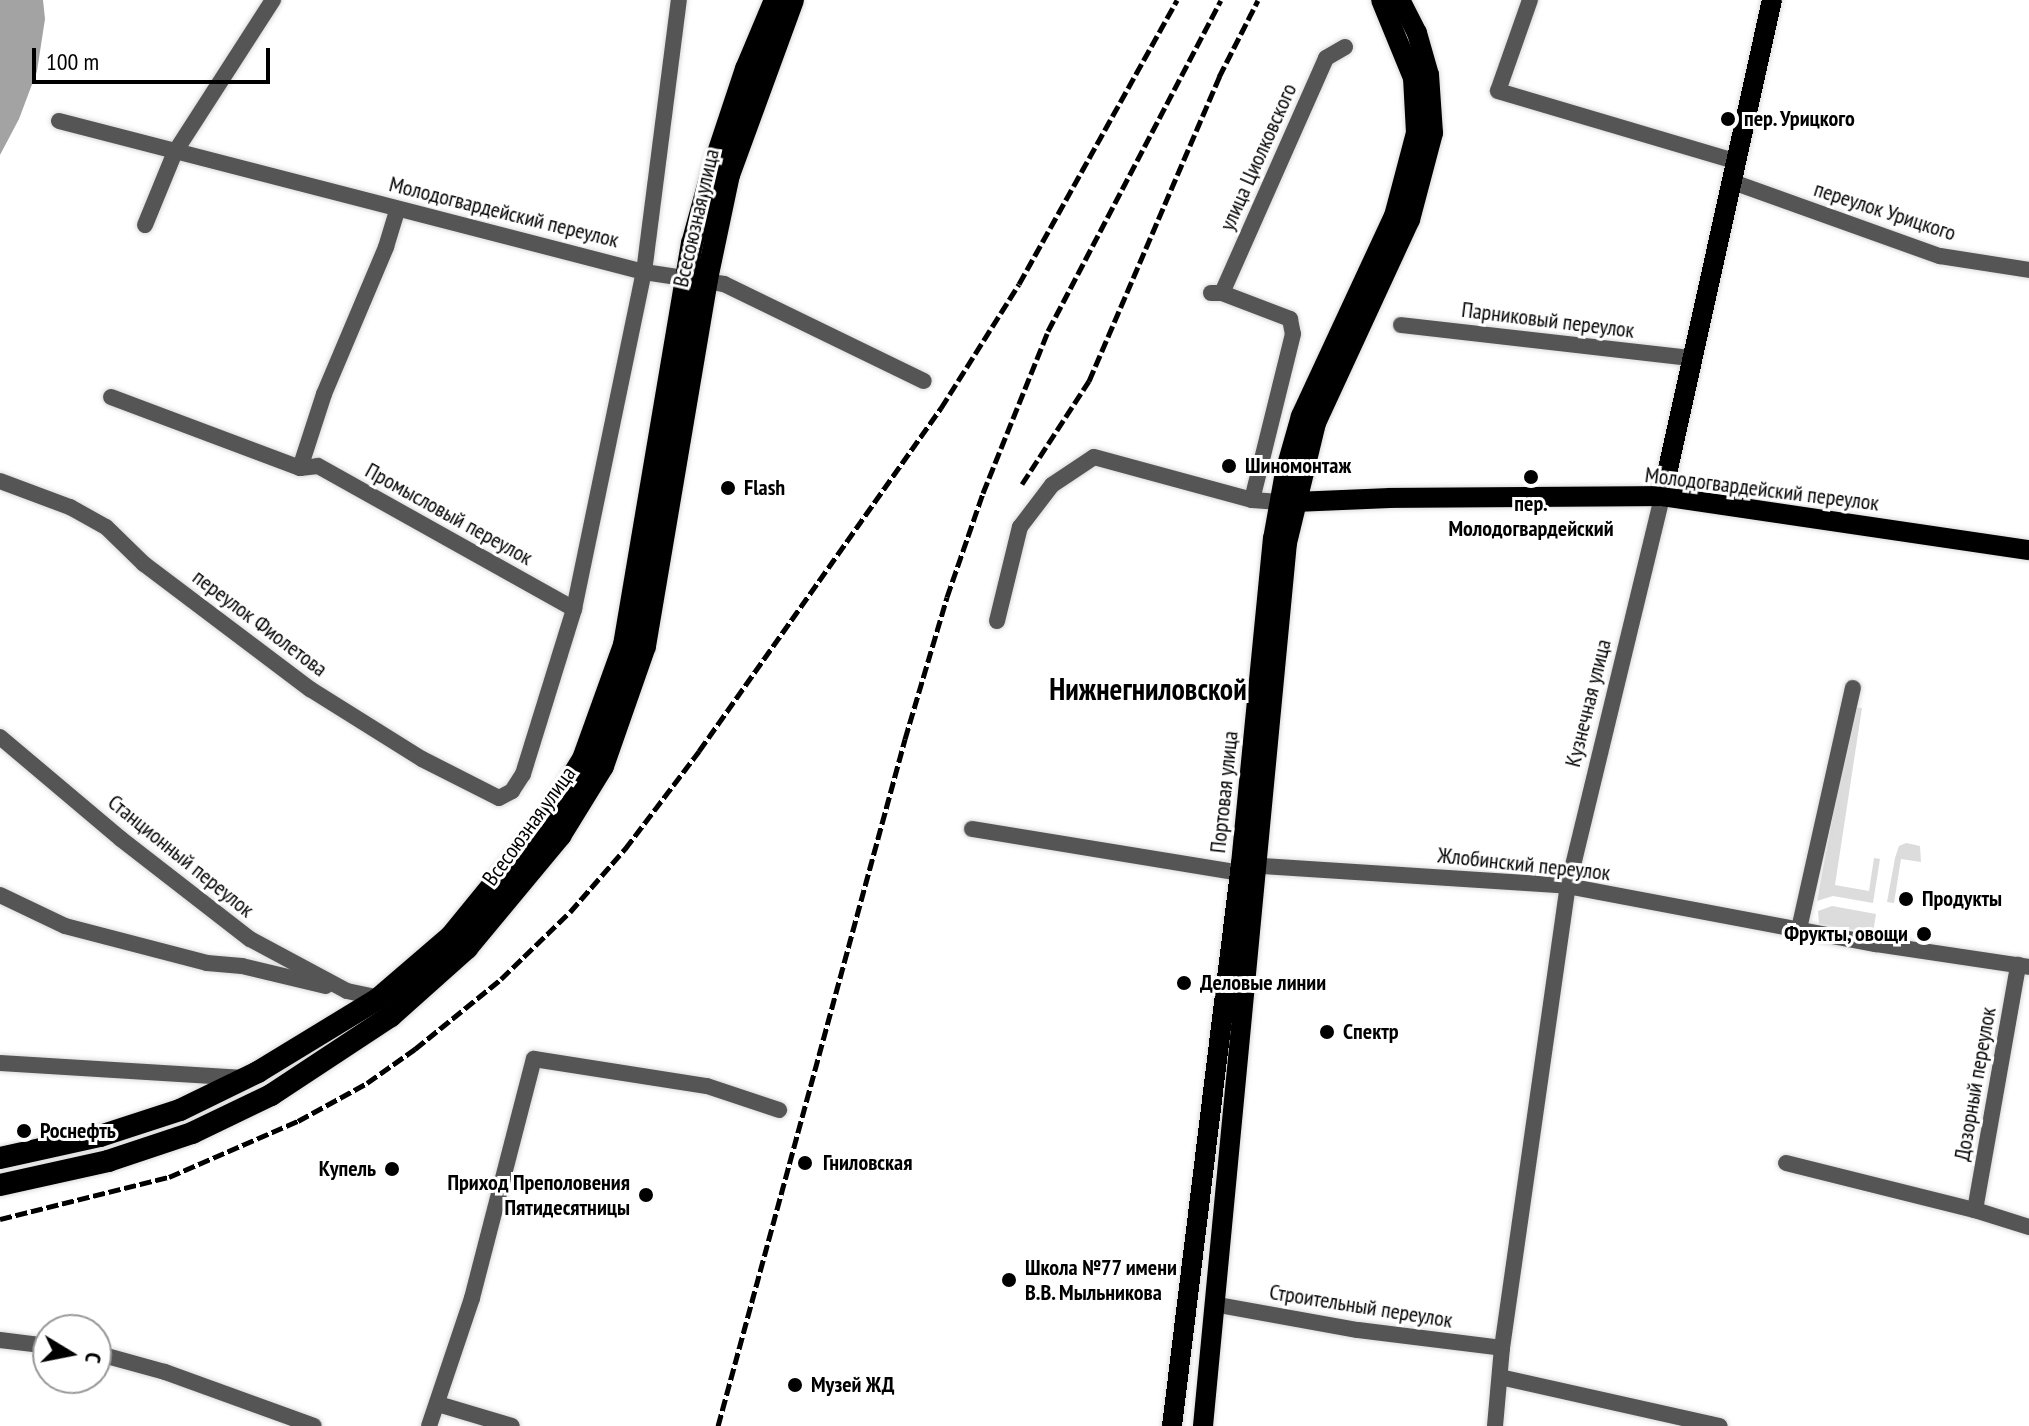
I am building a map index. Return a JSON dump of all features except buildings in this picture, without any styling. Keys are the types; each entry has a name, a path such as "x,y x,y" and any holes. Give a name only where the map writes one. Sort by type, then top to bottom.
{"highway":[{"name":"Всесоюзная улица","path":"0,1185 108,1161 192,1133 271,1095 391,1016 467,948 560,836 603,766 645,646 712,171 746,69 775,0"},
{"name":"Всесоюзная улица","path":"9,1157 113,1132 180,1110 247,1078 379,998 460,925 543,823 583,759 624,645 696,278 729,175 793,0"}],"main road":[{"name":"Портовая улица","path":"1172,1426 1287,543 1287,502 1301,416 1394,216 1416,133 1413,78 1381,0"},
{"name":"Портовая улица","path":"1287,502 1316,423 1410,220 1433,133 1429,75 1417,33 1400,0"},
{"name":"Кузнечная улица","path":"1662,496 1772,0"},
{"name":"Молодогвардейский переулок","path":"1287,502 1662,496 2029,550"},
{"name":"Портовая улица","path":"1203,1426 1246,868"}],"street":[{"path":"145,225 175,152 273,0"},
{"path":"574,609 644,272 679,0"},
{"name":"переулок Урицкого","path":"1530,0 1498,91 1733,171 1940,256 2029,270"},
{"name":"улица Циолковского","path":"1252,500 1293,334 1290,319 1216,293 1326,58 1345,47"},
{"name":"Молодогвардейский переулок","path":"59,121 644,272 696,278 738,289 924,381"},
{"path":"300,468 324,394 386,247 397,210"},
{"name":"Парниковый переулок","path":"1401,325 1691,358"},
{"name":"Промысловый переулок","path":"111,397 300,468 318,466 574,609"},
{"name":"Молодогвардейский переулок","path":"997,621 1020,527 1052,485 1094,457 1252,500 1287,502"},
{"name":"переулок Фиолетова","path":"0,481 70,507 106,527 144,564 310,689 422,759 499,798 512,791 523,774 574,609"},
{"name":"Кузнечная улица","path":"1495,1426 1502,1348 1568,886 1662,496"},
{"path":"1799,929 1853,688"},
{"name":"Станционный переулок","path":"0,737 121,839 250,939 347,991"},
{"name":"Жлобинский переулок","path":"972,829 1246,868 1568,886 2023,966"},
{"name":"Станционный переулок","path":"0,895 65,926 207,963 242,966 379,998"},
{"name":"Дозорный переулок","path":"1975,1210 2023,966"},
{"path":"429,1426 472,1298 534,1059 707,1086 779,1110"},
{"path":"0,1063 247,1078"},
{"path":"221,1091 237,1112"},
{"path":"1786,1163 1975,1210 2029,1227"},
{"name":"Строительный переулок","path":"1213,1304 1358,1330 1502,1348"},
{"path":"0,1340 32,1344"},
{"path":"112,1357 165,1372 314,1426"},
{"path":"1500,1377 1720,1426"},
{"path":"438,1404 512,1426"}],"shaded area":[{"path":"0,0 43,0 45,19 37,71 19,119 0,155"},
{"path":"1853,707 1862,708 1835,885 1869,891 1874,858 1880,859 1873,903 1833,896 1817,901"},
{"path":"1906,843 1920,846 1921,862 1901,859 1894,903 1887,902 1895,858 1899,846"},
{"path":"1832,906 1876,914 1873,933 1819,924 1818,911"}],"railway":[{"path":"0,1219 169,1177 298,1121 367,1083 415,1049 501,979 570,912 625,849 699,751 941,408 1019,284 1177,0"},
{"path":"718,1426 905,739 947,597 983,493 1048,331 1221,0"},
{"path":"1022,484 1089,381 1219,77 1258,0"}],"place":[{"name":"пер. Урицкого","path":"1728,119"},
{"name":"Шиномонтаж","path":"1229,466"},
{"name":"пер. Молодогвардейский","path":"1531,477"},
{"name":"Flash","path":"728,488"},
{"name":"Продукты","path":"1906,899"},
{"name":"Фрукты, овощи","path":"1924,934"},
{"name":"Деловые линии","path":"1184,983"},
{"name":"Спектр","path":"1327,1032"},
{"name":"Роснефть","path":"24,1131"},
{"name":"Гниловская","path":"805,1163"},
{"name":"Купель","path":"392,1169"},
{"name":"Приход Преполовения Пятидесятницы","path":"646,1195"},
{"name":"Школа №77 имени В.В. Мыльникова","path":"1009,1280"},
{"name":"Музей ЖД","path":"795,1385"}],"district":[{"name":"Нижнегниловской","path":"1148,689"}]}
